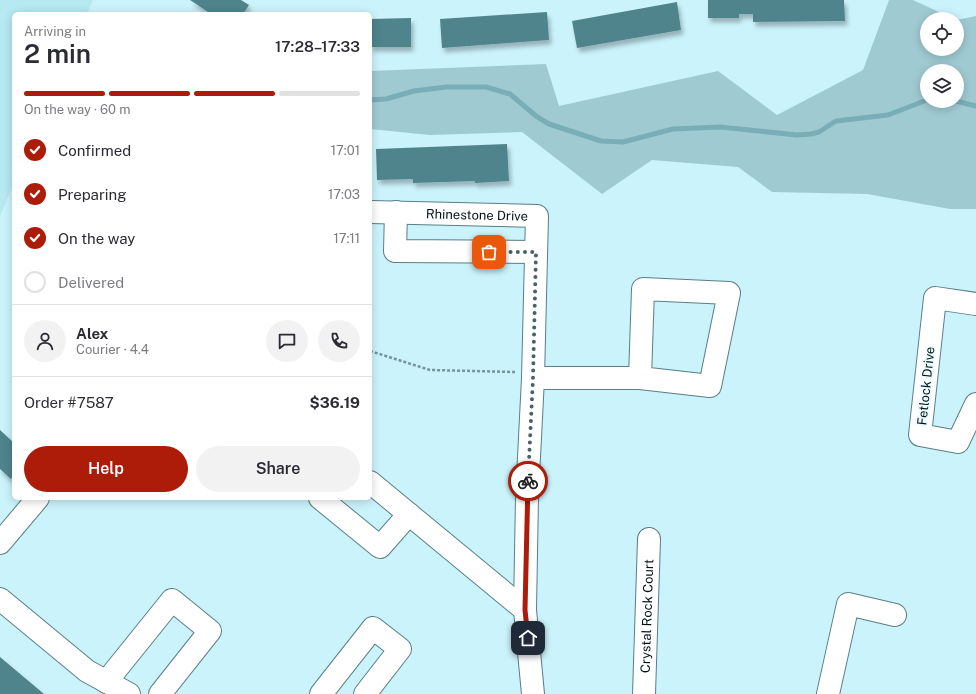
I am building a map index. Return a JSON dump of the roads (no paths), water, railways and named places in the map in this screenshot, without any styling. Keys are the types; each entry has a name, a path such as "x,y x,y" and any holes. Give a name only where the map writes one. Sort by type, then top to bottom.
{"street":[{"name":"Rhinestone Drive","path":"372,212 537,216 534,375 527,497 525,610 533,694"},
{"path":"396,212 395,251 536,252"},
{"path":"534,375 640,378 710,386 729,293 643,289 640,378"},
{"name":"Fetlock Drive","path":"976,304 935,298 920,435 958,442 976,404"},
{"path":"372,484 525,610"},
{"path":"0,543 36,500"},
{"path":"322,500 380,547 409,514"},
{"name":"Crystal Rock Court","path":"644,694 649,539"},
{"path":"0,599 87,671 129,694"},
{"path":"106,682 172,600 210,631 160,694"},
{"path":"828,694 848,604 895,614"},
{"path":"323,693 373,628 400,649 365,694"}],"waterway":[{"path":"372,100 386,99 414,91 446,87 486,87 510,94 536,116 549,124 601,141 623,142 673,129 720,127 797,135 811,134 819,132 836,121 888,115 920,103"},
{"path":"964,103 976,106"}]}
